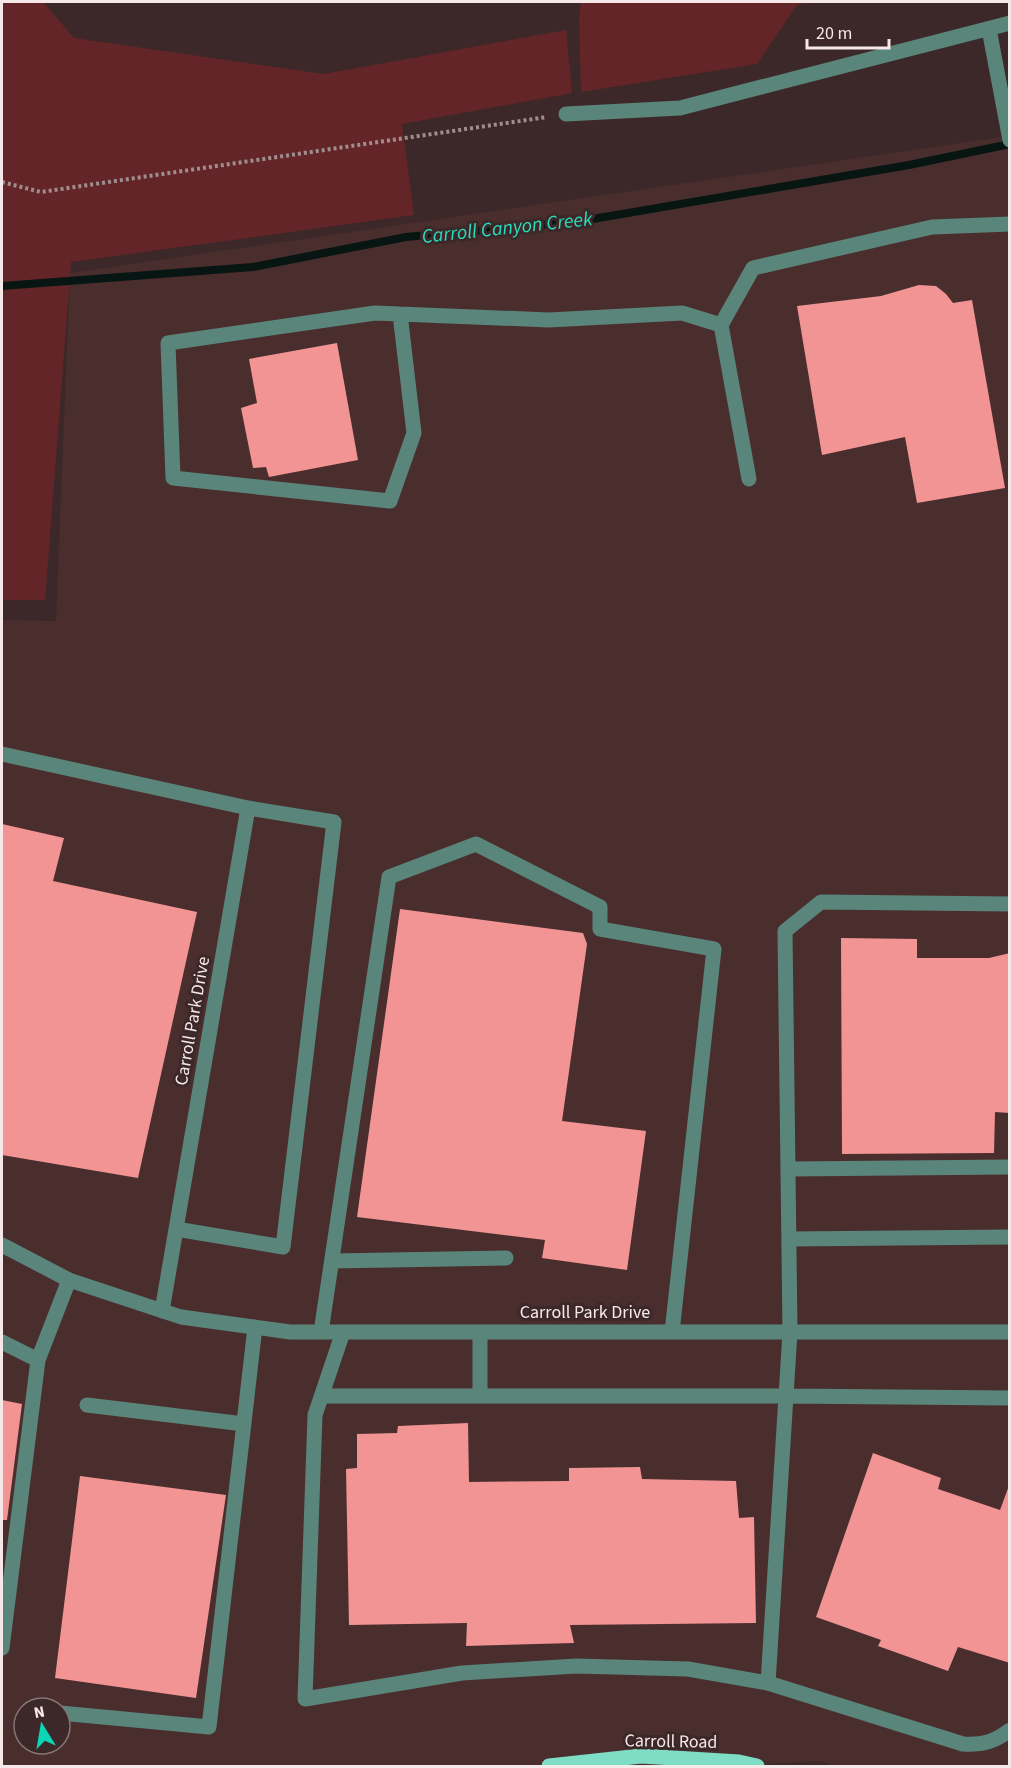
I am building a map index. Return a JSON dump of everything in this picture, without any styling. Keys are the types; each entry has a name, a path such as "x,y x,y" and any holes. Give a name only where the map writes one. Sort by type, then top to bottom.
{"main road":[{"name":"Carroll Road","path":"549,1767 641,1756 739,1762 757,1767"}],"street":[{"path":"566,114 680,108 1010,23"},
{"path":"989,29 1008,133"},
{"path":"749,479 721,325 753,268 932,227 1010,224"},
{"path":"400,314 414,433 390,501 173,478 168,343 375,313 400,314 549,320 681,313 721,325"},
{"path":"2,754 248,808 334,822 283,1247 176,1229"},
{"name":"Carroll Park Drive","path":"162,1311 248,808"},
{"path":"321,1332 389,878 476,844 600,907 600,929 714,949 672,1332"},
{"path":"768,1683 790,1332 785,930 821,902 1010,904"},
{"path":"788,1169 1010,1167"},
{"path":"789,1239 1010,1237"},
{"name":"Carroll Park Drive","path":"2,1245 69,1280 181,1317 290,1332 1010,1332"},
{"path":"332,1262 506,1258"},
{"path":"2,1648 7,1562 38,1360 69,1280"},
{"path":"72,1714 209,1727 255,1327"},
{"path":"343,1332 315,1415 305,1699 462,1673 576,1666 688,1669 768,1683 963,1744 988,1743 1010,1730"},
{"path":"480,1332 480,1396"},
{"path":"2,1342 38,1360"},
{"path":"322,1396 1010,1398"},
{"path":"87,1405 244,1424"}],"path":[{"path":"2,182 42,192 566,114"}],"shaded area":[{"path":"2,2 43,2 74,38 324,74 566,30 572,93 402,124 414,215 71,262 45,600 2,600"},
{"path":"581,2 806,2 796,6 757,64 581,92 579,17"},
{"path":"1009,136 1009,1766 833,1766 822,1761 725,1766 2,1766 2,620 56,621 70,273"}],"building":[{"path":"919,285 936,286 953,303 972,300 1005,488 917,503 905,437 822,455 797,306 881,296"},
{"path":"337,343 358,460 269,477 266,467 253,468 241,408 257,403 249,359"},
{"path":"2,824 64,838 53,881 197,912 138,1178 2,1155"},
{"path":"400,909 583,933 587,944 562,1121 646,1131 627,1270 542,1258 545,1240 357,1217"},
{"path":"841,938 917,939 917,958 989,958 1010,953 1010,1113 995,1112 994,1153 842,1154"},
{"path":"2,1400 22,1404 7,1520 2,1520"},
{"path":"468,1423 469,1482 569,1481 569,1468 640,1467 642,1479 736,1481 739,1518 754,1517 756,1623 570,1625 574,1643 466,1646 467,1623 349,1625 346,1469 357,1468 357,1434 397,1433 398,1426"},
{"path":"873,1453 941,1478 938,1489 1000,1510 1010,1483 1010,1663 958,1647 948,1671 878,1646 881,1640 816,1617"},
{"path":"80,1476 226,1495 196,1698 55,1678"}],"waterway":[{"name":"Carroll Canyon Creek","path":"2,286 253,267 406,237 575,222 909,165 1010,144"}]}
